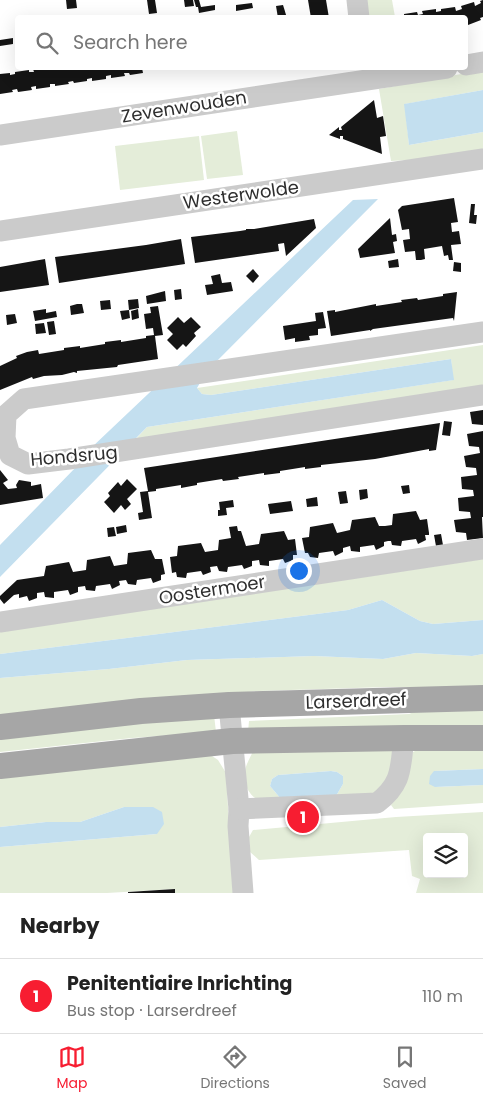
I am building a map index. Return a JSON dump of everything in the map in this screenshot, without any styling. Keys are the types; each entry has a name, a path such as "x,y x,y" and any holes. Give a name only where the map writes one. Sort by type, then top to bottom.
{"main road":[{"name":"Larserdreef","path":"0,727 132,712 229,704 483,698"},
{"name":"Larserdreef","path":"0,766 232,741 483,738"}],"street":[{"path":"357,0 359,15"},
{"path":"468,65 483,62"},
{"name":"Zevenwouden","path":"0,135 367,73 415,70"},
{"name":"Westerwolde","path":"0,231 483,159"},
{"name":"Hondsrug","path":"483,332 24,399 6,414 5,438 10,455 28,464 138,450 483,395"},
{"name":"Oostermoer","path":"0,622 483,549"},
{"path":"229,704 239,809 238,826 243,893"},
{"path":"239,809 377,803 396,785 404,738"}],"green space":[{"path":"365,0 392,0 395,15 368,15"},
{"path":"483,70 483,90 405,104 409,145 483,132 483,152 441,158 391,161 379,89"},
{"path":"237,131 243,175 207,179 201,136"},
{"path":"199,136 204,180 120,190 115,146"},
{"path":"483,345 483,388 134,441 147,427 453,380 451,359 211,395 202,394 197,388"},
{"path":"483,559 483,620 433,624 420,621 382,600 348,610 0,654 0,632"},
{"path":"416,653 472,656 483,654 483,687 386,687 259,691 0,715 0,678 187,660 314,656 383,659"},
{"path":"427,707 483,708 483,726 248,732 249,721 409,714"},
{"path":"214,715 216,732 132,738 0,752 0,737"},
{"path":"393,745 392,771 381,789 365,797 267,804 249,792 245,782 244,777 247,763 254,749","holes":["337,772 343,776 343,784 336,796 281,799 270,786 272,779 278,775"]},
{"path":"426,746 483,747 483,769 434,771 435,787 483,785 483,803 394,809 391,805 401,789 413,752"},
{"path":"206,752 218,760 226,773 233,893 175,893 175,889 107,893 0,893 0,847 157,834 124,807 80,822 46,822 0,827 0,775"},
{"path":"483,812 483,893 416,893 420,879 412,876 409,850 259,860 250,852 249,837 253,830 396,817"}],"water":[{"path":"483,90 483,132 409,145 404,104"},
{"path":"378,199 207,371 197,388 202,394 211,395 451,359 454,380 147,427 0,577 0,545 78,465 91,448 353,200"},
{"path":"382,600 420,621 433,624 483,620 483,654 472,656 416,653 383,659 314,656 187,660 0,678 0,654 348,610"},
{"path":"483,769 483,785 435,787 429,784 430,776 434,771"},
{"path":"331,771 343,776 343,784 336,796 281,799 270,786 272,779 278,775"},
{"path":"124,807 153,807 162,812 164,824 157,834 0,847 0,827 46,822 80,822"}],"building":[{"path":"66,0 76,0 77,8 67,9"},
{"path":"147,0 155,0 157,13 149,14"},
{"path":"184,0 193,0 194,6 185,7"},
{"path":"194,0 199,0 201,7 215,5 215,10 199,13"},
{"path":"308,0 326,0 328,15 310,15"},
{"path":"483,0 483,17 480,18 481,20 468,25 468,15 418,15 423,14 422,11 436,9 436,12 441,11 441,9 455,7 456,11 462,9 461,6 474,2 475,6 481,3 480,1"},
{"path":"252,3 253,8 236,11 236,5"},
{"path":"283,5 286,15 278,15 276,6"},
{"path":"417,12 418,15 404,15 404,14"},
{"path":"13,38 13,44 0,46 0,40"},
{"path":"29,70 29,72 34,72 33,70 142,70 143,73 130,75 129,73 124,73 125,76 111,78 111,75 106,76 106,79 92,81 92,78 87,79 87,81 74,83 73,81 68,82 69,84 55,86 55,84 50,84 50,87 36,89 36,86 31,87 32,90 18,92 17,89 12,90 13,92 0,94 0,74 10,73 10,75 15,74 15,72"},
{"path":"374,100 377,118 383,116 386,136 380,137 382,154 343,139 343,136 340,136 340,139 329,135 339,127 339,130 342,130 341,127"},
{"path":"454,198 458,222 451,223 452,232 459,231 461,244 451,245 453,260 449,260 448,255 444,256 442,246 424,249 425,259 421,260 416,260 415,251 405,252 403,240 410,239 409,229 402,230 398,210 402,206"},
{"path":"471,204 475,204 474,215 477,215 476,224 469,223"},
{"path":"390,218 392,235 396,234 397,241 393,242 395,253 360,258 358,249"},
{"path":"314,219 316,228 286,256 284,243 278,244 279,251 195,263 191,237"},
{"path":"181,239 185,264 59,283 55,257"},
{"path":"45,259 49,285 0,292 0,267"},
{"path":"398,259 399,267 389,268 388,261"},
{"path":"454,262 461,263 461,272 453,271"},
{"path":"253,269 259,276 253,283 246,276"},
{"path":"220,274 222,283 231,282 233,291 207,295 205,285 213,284 211,276"},
{"path":"181,289 182,299 175,300 174,290"},
{"path":"165,291 166,301 147,304 146,296"},
{"path":"457,292 454,321 453,318 331,336 327,311 335,310 335,312 417,298 418,300"},
{"path":"138,299 139,308 129,310 128,300"},
{"path":"110,300 111,309 101,310 100,301"},
{"path":"82,304 84,313 71,315 70,306"},
{"path":"158,306 163,335 155,336 158,359 118,365 117,367 77,371 77,373 33,379 32,377 0,390 0,366 17,358 16,356 27,352 38,350 39,354 64,350 64,348 80,346 80,348 105,344 105,342 121,340 121,342 154,335 153,328 146,329 144,314 151,313 150,307"},
{"path":"46,309 46,313 56,311 57,317 35,321 33,311"},
{"path":"138,309 139,318 132,320 131,311"},
{"path":"129,310 130,318 122,320 120,311"},
{"path":"323,312 326,328 318,329 318,335 309,336 310,340 295,342 295,338 285,340 283,326 316,321 315,313"},
{"path":"15,314 17,323 7,325 6,315"},
{"path":"178,317 184,323 191,317 201,327 194,333 196,336 186,347 183,344 177,350 167,340 173,334 167,328"},
{"path":"54,321 56,334 49,335 47,322"},
{"path":"44,323 46,333 36,334 35,324"},
{"path":"483,410 483,425 472,424 470,412"},
{"path":"444,421 452,422 450,436 442,435"},
{"path":"440,423 436,450 429,451 429,449 375,459 321,465 321,467 305,469 305,467 280,471 280,473 264,475 264,473 238,477 239,479 223,481 222,479 181,488 181,485 156,489 156,491 148,492 152,518 139,520 138,513 143,512 140,492 148,491 144,468"},
{"path":"483,431 483,538 467,540 466,533 456,532 454,520 471,518 470,512 459,511 458,498 474,496 473,490 462,489 461,477 477,475 476,468 466,467 464,456 480,453 479,447 469,446 467,434"},
{"path":"0,470 8,480 3,483 8,489 17,488 16,485 19,480 31,482 31,486 41,484 43,498 0,505"},
{"path":"127,479 137,489 127,499 131,504 125,510 121,505 114,513 104,502 110,496 108,493 118,482 121,486"},
{"path":"409,485 410,493 403,494 401,486"},
{"path":"367,489 368,498 360,500 359,490"},
{"path":"346,491 348,503 340,504 338,492"},
{"path":"317,497 318,506 307,507 306,499"},
{"path":"233,500 234,507 226,508 227,515 218,516 218,510 220,510 219,502"},
{"path":"291,501 293,511 270,514 268,504"},
{"path":"416,511 420,520 427,519 429,533 429,535 425,535 426,540 418,544 416,539 402,541 401,546 392,545 391,541 388,541 384,542 384,546 376,550 374,545 360,547 360,552 351,551 350,546 343,548 343,552 335,556 333,551 319,553 318,558 310,557 308,553 305,553 302,538 309,537 310,527 333,523 337,533 350,530 352,520 375,517 379,526 392,525 393,514"},
{"path":"126,525 127,532 117,534 116,527"},
{"path":"237,526 238,531 241,531 246,546 259,544 261,534 284,531 288,540 295,539 297,555 293,555 293,560 285,563 283,559 269,561 269,566 260,565 259,560 252,561 252,566 244,569 242,565 228,567 227,572 219,571 217,566 210,567 211,572 203,575 201,571 187,573 186,578 177,577 176,572 172,573 170,557 177,556 178,546 201,543 205,552 218,550 219,540 231,538 229,527"},
{"path":"114,527 116,536 108,537 107,528"},
{"path":"441,534 443,545 436,546 434,535"},
{"path":"151,550 155,559 162,559 165,574 161,575 161,580 153,583 151,578 137,580 136,585 128,584 126,580 119,581 120,585 112,589 110,584 96,586 95,591 86,590 85,586 78,587 78,592 70,595 68,590 54,592 54,598 45,597 44,592 37,593 37,598 29,601 27,596 19,598 19,594 14,595 4,604 0,599 0,596 17,580 44,576 46,566 69,562 73,572 86,570 87,560 110,556 114,566 127,564 128,553"},
{"path":"175,889 175,893 128,893 128,892"}],"place":[{"name":"Penitentiaire Inrichting","path":"303,817"}]}
